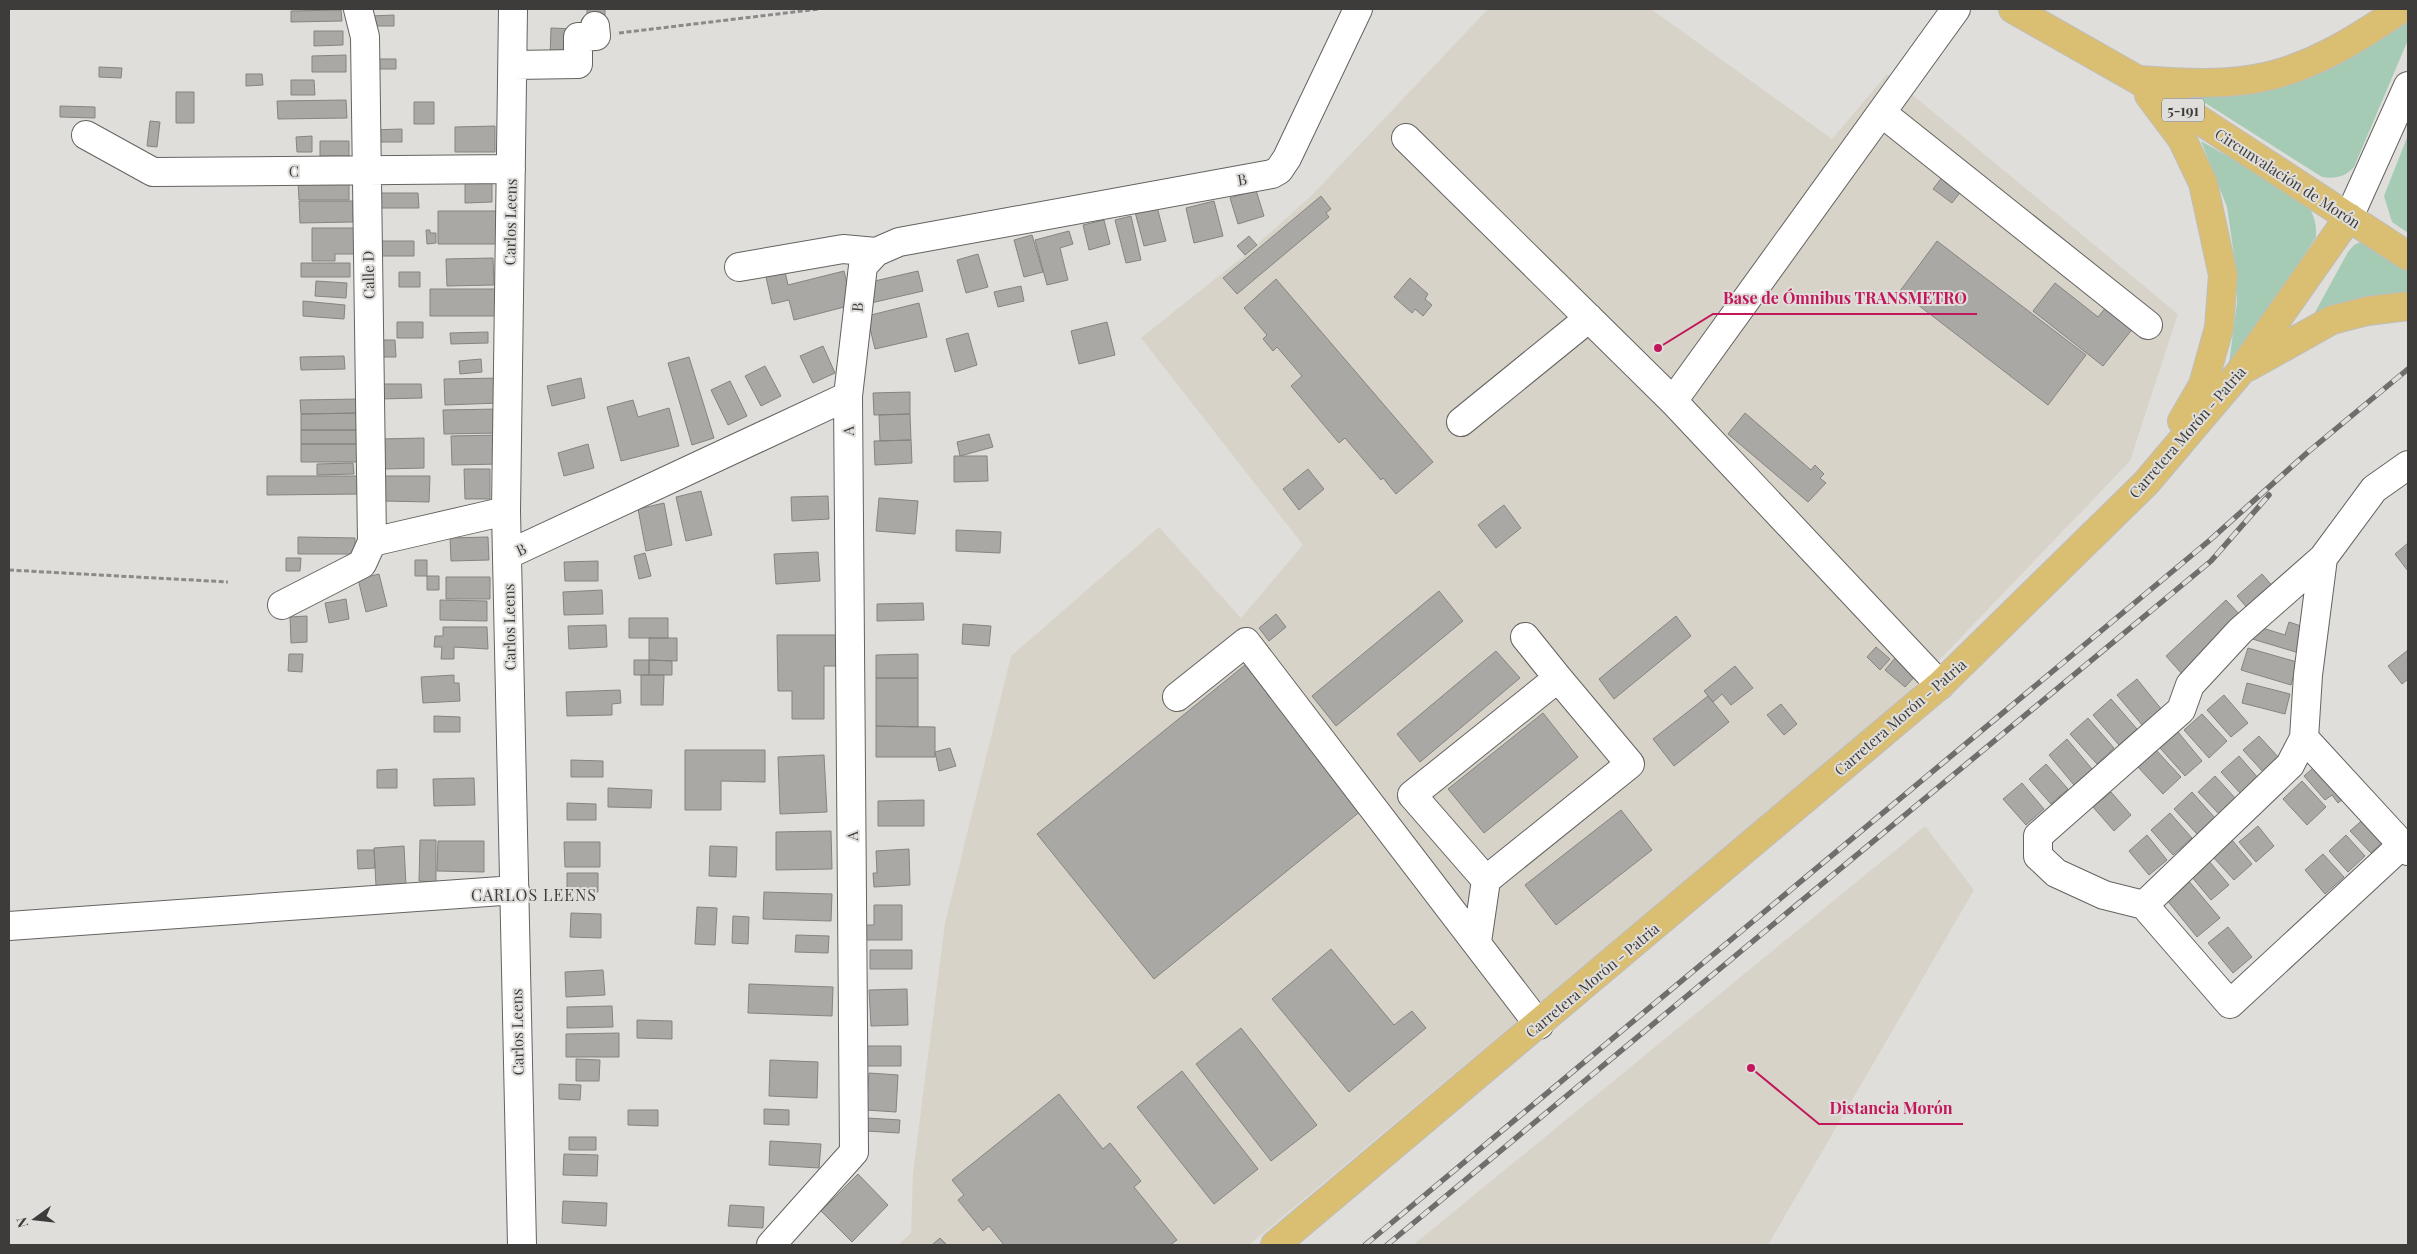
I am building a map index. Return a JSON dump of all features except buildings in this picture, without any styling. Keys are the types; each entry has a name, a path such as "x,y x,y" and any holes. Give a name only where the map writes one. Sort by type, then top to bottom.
{"main road":[{"name":"Circunvalación de Morón","path":"2013,9 2138,80 2408,256"},
{"path":"2138,80 2188,84 2268,76 2305,63 2354,41 2402,9"},
{"path":"2138,80 2182,139 2203,183 2223,275 2219,328 2203,385 2146,483"},
{"name":"Carretera Morón - Patria","path":"1275,1245 1539,1025 1940,685 2146,483 2240,372 2349,217"},
{"path":"2240,372 2332,320 2367,311 2408,306"}],"street":[{"name":"Calle D","path":"358,9 365,37 372,542"},
{"name":"Carlos Leens","path":"513,9 514,65 506,511 522,1245"},
{"name":"B","path":"507,555 848,396 863,266 876,252 899,242 1272,174 1279,170 1287,158 1358,9"},
{"path":"1672,401 1956,9"},
{"path":"514,65 578,64 578,37 595,31"},
{"name":"Carretera Morón - Patria","path":"2349,217 2408,86"},
{"path":"1882,113 2148,325"},
{"name":"C","path":"86,135 152,172 511,170"},
{"path":"1406,138 1672,401 1940,685"},
{"path":"739,267 842,249 876,252"},
{"path":"1461,422 1589,318"},
{"name":"A","path":"771,1245 854,1152 848,396"},
{"path":"2304,738 2405,848 2230,1004 2144,905 2104,895 2056,873 2038,856 2038,836 2181,710 2190,685 2240,631 2323,558 2374,489 2405,472"},
{"path":"282,606 362,564 372,542 506,511"},
{"path":"2144,905 2290,765 2304,738 2308,675 2323,558"},
{"path":"1477,942 1486,880 1630,764 1525,637"},
{"path":"1177,697 1246,642 1539,1025"},
{"path":"1486,880 1412,795 1558,678"},
{"path":"9,926 515,890"}],"path":[{"path":"595,31 820,9"},
{"path":"9,570 228,582"}],"shaded area":[{"path":"1488,9 1651,9 1832,139 1887,74 2178,314 2130,461 1899,702 1249,1245 898,1245 911,1233 913,1173 945,923 1011,656 1159,527 1241,618 1303,545 1141,338 1245,255 1310,197"},
{"path":"1925,826 1974,890 1768,1245 1413,1245"}],"green space":[{"path":"2408,17 2408,40 2354,167 2340,176 2332,178 2322,177 2188,92"},
{"path":"2408,135 2408,233 2392,222 2384,196"},
{"path":"2201,141 2306,201 2313,214 2316,227 2316,237 2228,371 2237,302 2236,269 2227,207"},
{"path":"2363,241 2408,269 2408,296 2313,316 2348,252 2354,245"}],"railway":[{"path":"1365,1245 2210,540 2308,452 2408,369"},
{"path":"1387,1245 2211,561 2269,495"}],"place":[{"name":"Base de Ómnibus TRANSMETRO","path":"1658,348"},
{"name":"Distancia Morón","path":"1751,1068"}],"district":[{"name":"CARLOS LEENS","path":"534,894"}]}
